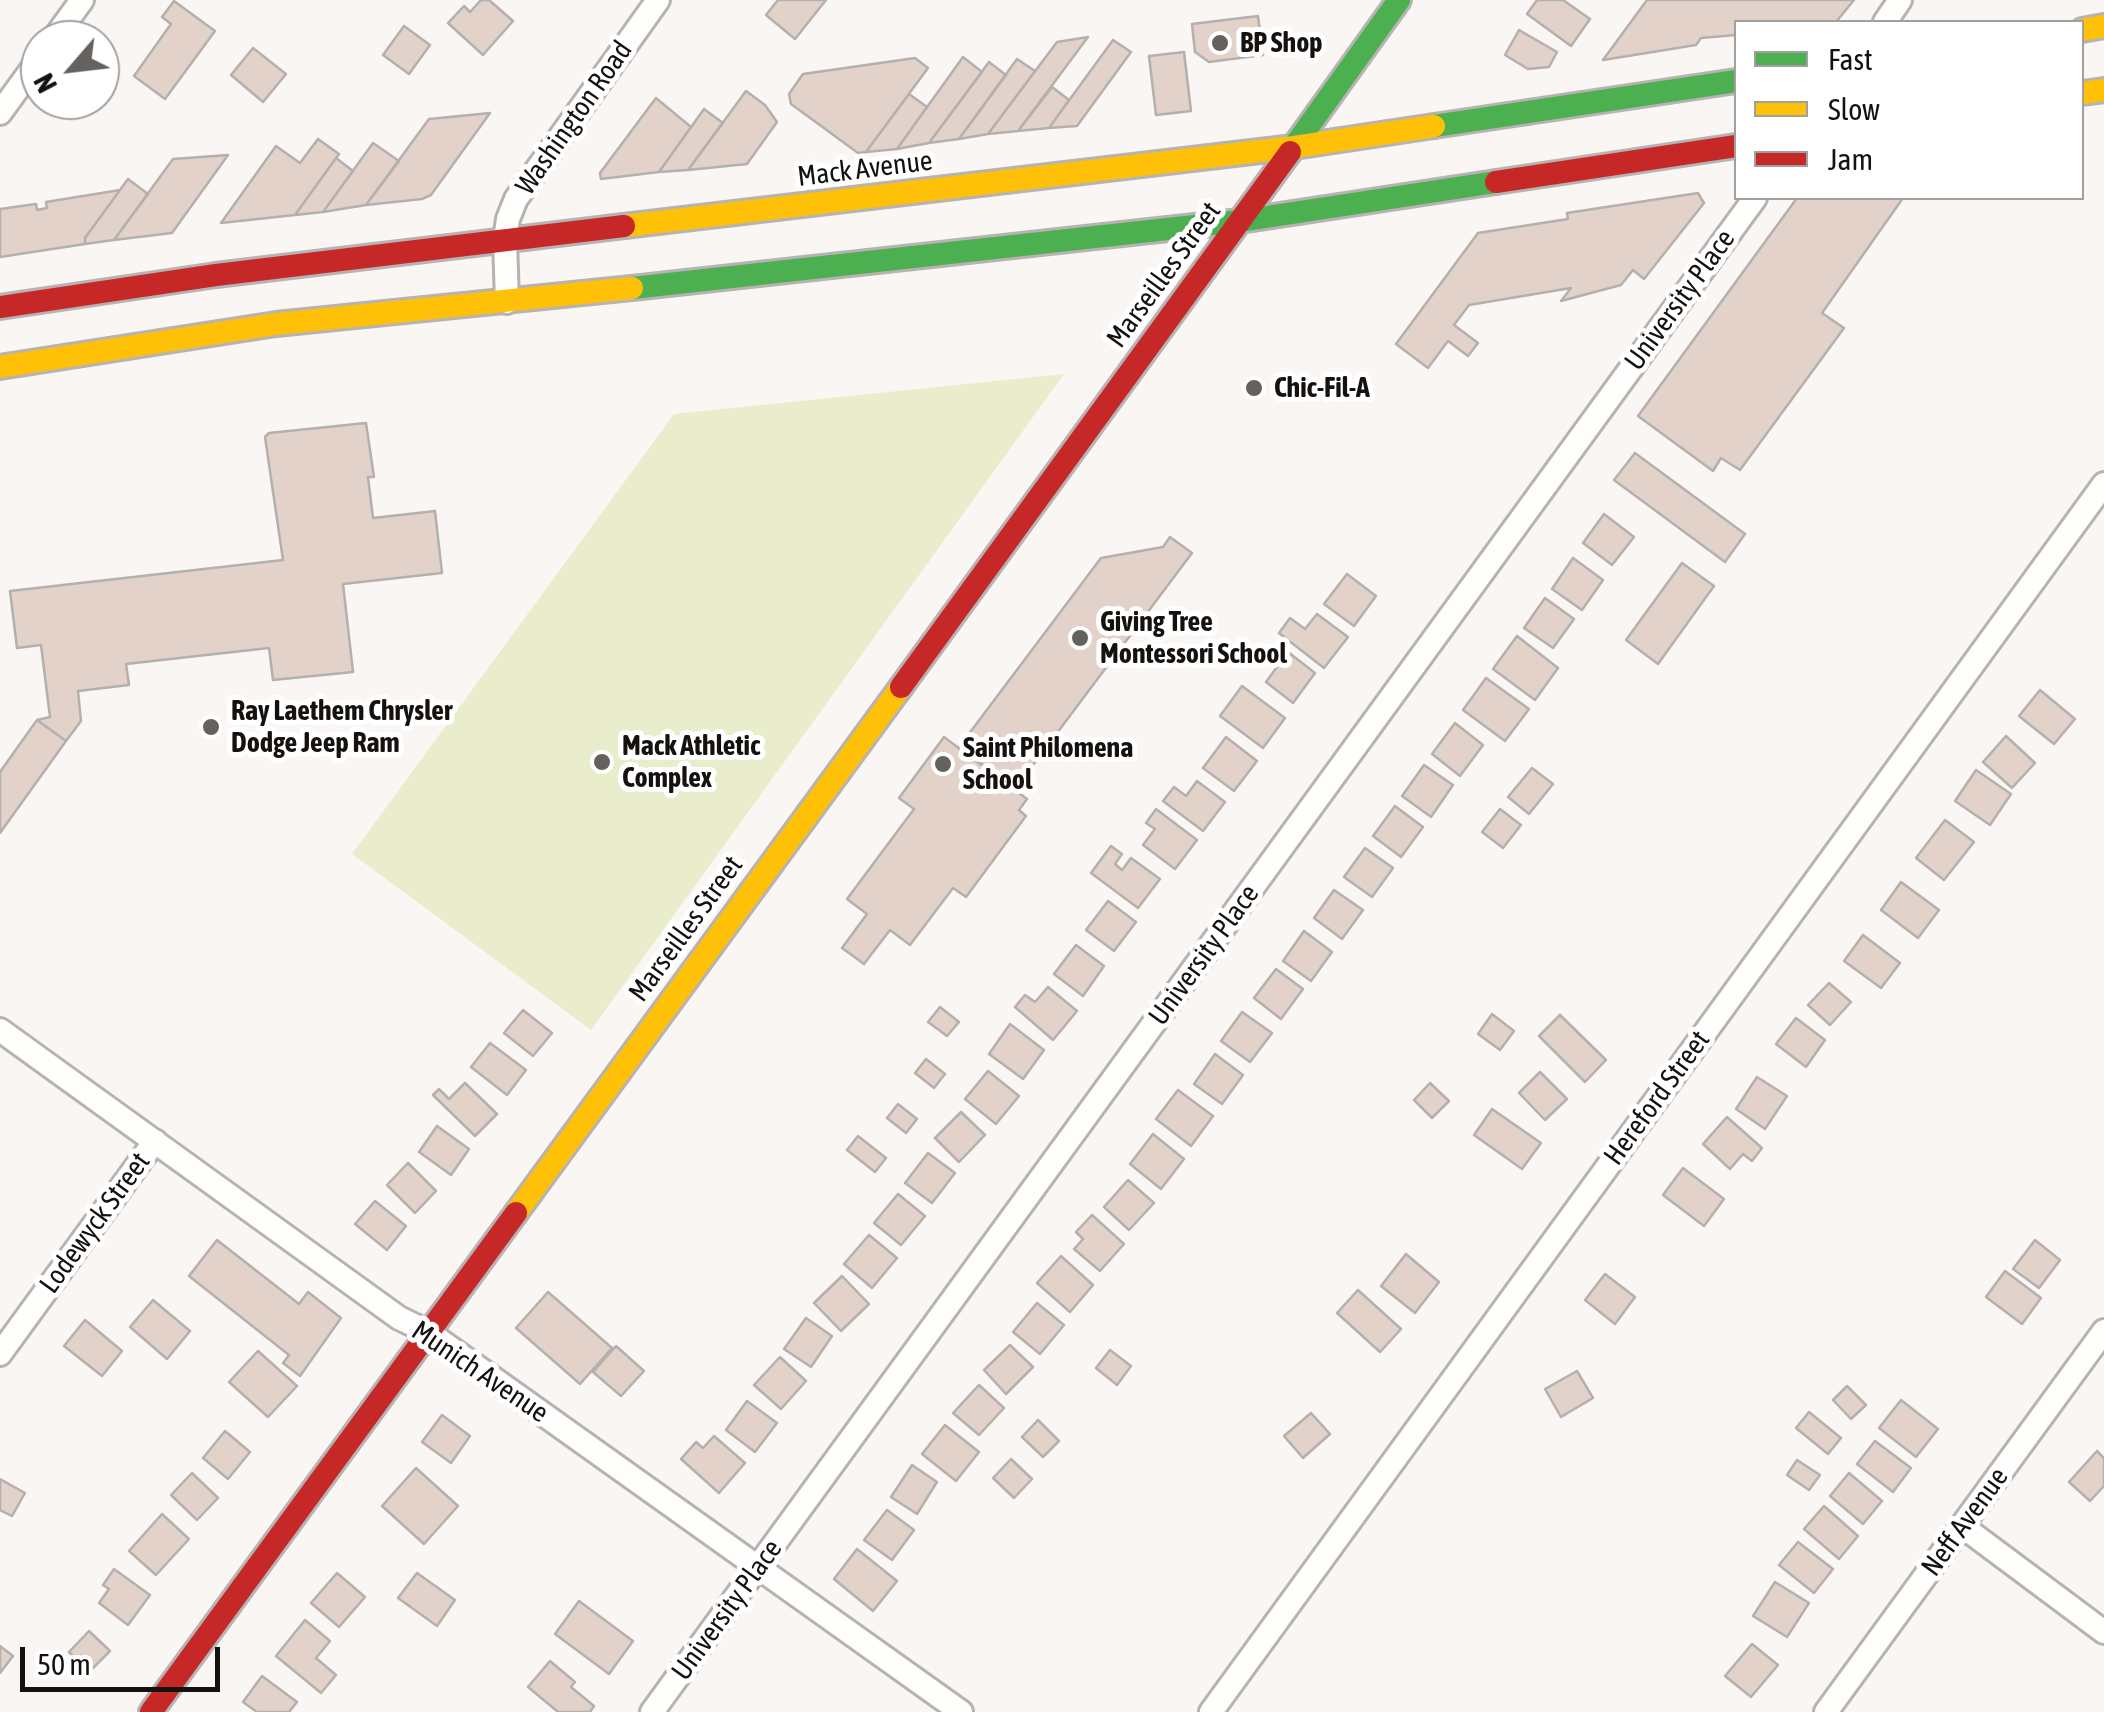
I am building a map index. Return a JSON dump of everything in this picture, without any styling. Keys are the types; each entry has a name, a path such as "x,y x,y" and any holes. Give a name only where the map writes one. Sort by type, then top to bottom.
{"main road":[{"name":"Marseilles Street","path":"152,1712 1294,148 1398,0"},
{"name":"Mack Avenue","path":"0,308 216,275 1294,148 1734,81"},
{"path":"0,367 276,324 1240,221 1734,146"}],"street":[{"name":"Washington Road","path":"506,302 508,219 516,199 658,0"},
{"path":"0,113 20,86"},
{"name":"University Place","path":"652,1712 1754,200"},
{"name":"Hereford Street","path":"1211,1712 2104,484"},
{"name":"Munich Avenue","path":"0,1030 399,1318 428,1332 961,1712"},
{"name":"Lodewyck Street","path":"0,1354 155,1141"},
{"name":"Neff Avenue","path":"1826,1712 2104,1332"},
{"path":"1962,1526 2104,1632"}],"green space":[{"name":"Mack Athletic Complex","path":"1064,374 591,1030 352,854 674,414"}],"building":[{"path":"481,0 489,0 513,21 483,55 448,23 464,6 470,12"},
{"path":"778,0 826,0 795,39 766,15"},
{"path":"1537,0 1563,0 1590,19 1571,46 1527,14"},
{"path":"1647,0 1854,0 1838,20 1734,20 1734,35 1701,38 1696,45 1603,60"},
{"path":"174,1 215,31 165,99 134,76 171,24 162,17"},
{"path":"1258,16 1263,55 1209,62 1195,52 1192,24"},
{"path":"404,26 430,45 409,74 383,55"},
{"path":"1519,30 1557,52 1549,67 1528,69 1505,55"},
{"path":"1088,37 1018,131 988,134 1057,42"},
{"path":"1113,40 1131,52 1077,126 1049,128"},
{"path":"253,48 286,74 263,102 231,75"},
{"path":"1184,52 1191,111 1156,115 1149,56"},
{"path":"963,57 982,72 929,143 897,149"},
{"path":"915,58 928,68 866,152 858,153 791,104 789,94 803,74"},
{"path":"1017,59 1035,71 988,134 959,139"},
{"path":"989,62 1006,75 959,139 929,143"},
{"path":"1052,87 1069,100 1049,128 1018,131"},
{"path":"746,91 765,105 777,122 747,164 688,170"},
{"path":"909,94 927,107 897,149 866,152"},
{"path":"656,98 691,127 659,172 601,179 600,173"},
{"path":"704,109 723,123 688,170 659,172"},
{"path":"490,113 431,195 366,205 429,119"},
{"path":"318,139 339,154 295,215 221,223 276,146 300,163"},
{"path":"373,143 399,161 366,205 323,212"},
{"path":"228,155 172,233 114,240 173,159"},
{"path":"336,158 353,171 323,212 295,215"},
{"path":"128,179 148,194 114,240 85,244 85,238"},
{"path":"120,190 85,238 85,244 0,257 0,209 36,204 37,210 47,208 46,202"},
{"path":"1698,193 1704,203 1644,279 1633,270 1621,285 1561,301 1571,288 1469,305 1454,325 1478,343 1468,356 1448,341 1428,368 1396,344 1478,233 1568,219 1567,213"},
{"path":"1796,200 1902,200 1822,313 1844,328 1740,470 1721,458 1713,471 1638,416"},
{"path":"366,423 374,477 368,477 373,518 435,511 442,573 343,584 353,672 273,680 269,648 126,664 129,685 78,691 81,721 66,741 37,720 50,717 41,645 17,648 10,591 283,560 265,437 269,433"},
{"path":"1635,453 1745,534 1725,562 1614,480"},
{"path":"1604,514 1634,537 1612,565 1583,543"},
{"path":"1170,537 1192,553 1015,789 959,747 1101,558 1163,547"},
{"path":"1573,558 1603,580 1582,610 1552,589"},
{"path":"1682,563 1714,586 1658,664 1626,640"},
{"path":"1347,574 1376,596 1354,626 1324,604"},
{"path":"1545,598 1574,619 1553,648 1524,628"},
{"path":"1317,614 1348,637 1324,668 1279,633 1290,618 1305,629"},
{"path":"1517,636 1558,668 1535,700 1493,669"},
{"path":"1288,652 1315,673 1293,703 1266,682"},
{"path":"1486,678 1529,709 1505,741 1463,710"},
{"path":"1242,686 1285,718 1263,748 1220,716"},
{"path":"2040,690 2075,719 2054,744 2019,716"},
{"path":"37,720 66,741 0,833 0,772"},
{"path":"1455,723 1483,745 1460,776 1432,754"},
{"path":"2006,736 2035,763 2012,788 1983,762"},
{"path":"944,737 1027,799 1019,810 1026,816 966,897 953,888 910,945 890,930 864,964 842,948 867,914 847,899 914,809 899,798"},
{"path":"1226,737 1257,761 1234,791 1203,768"},
{"path":"1424,765 1453,785 1431,817 1402,796"},
{"path":"1532,768 1553,784 1529,814 1508,797"},
{"path":"1976,770 2011,794 1990,825 1955,801"},
{"path":"1197,781 1225,802 1203,831 1163,801 1174,787 1186,796"},
{"path":"1395,806 1423,827 1401,857 1373,836"},
{"path":"1156,809 1197,840 1175,869 1143,845 1155,829 1146,823"},
{"path":"1500,809 1521,825 1503,848 1482,832"},
{"path":"1945,820 1974,842 1944,880 1916,858"},
{"path":"1111,846 1122,854 1115,864 1122,870 1131,858 1160,879 1138,908 1091,873"},
{"path":"1365,848 1393,868 1372,897 1344,877"},
{"path":"1901,882 1939,910 1918,938 1881,910"},
{"path":"1334,890 1363,910 1342,939 1314,918"},
{"path":"1108,901 1136,922 1114,951 1086,930"},
{"path":"1304,931 1332,952 1311,981 1283,961"},
{"path":"1863,935 1900,963 1881,988 1844,961"},
{"path":"1076,945 1104,966 1083,996 1054,974"},
{"path":"1276,969 1303,989 1281,1019 1254,998"},
{"path":"1829,983 1851,1002 1830,1025 1808,1005"},
{"path":"1048,987 1077,1011 1053,1040 1015,1007 1025,995 1035,1002"},
{"path":"940,1007 959,1022 947,1036 928,1022"},
{"path":"523,1010 552,1033 533,1056 504,1033"},
{"path":"1242,1012 1272,1033 1250,1062 1221,1041"},
{"path":"1492,1014 1514,1031 1500,1050 1478,1034"},
{"path":"1560,1015 1606,1060 1585,1082 1539,1036"},
{"path":"1796,1018 1825,1040 1806,1067 1776,1044"},
{"path":"1010,1024 1044,1050 1023,1079 989,1054"},
{"path":"490,1043 526,1070 507,1095 471,1067"},
{"path":"1215,1054 1243,1075 1222,1104 1194,1084"},
{"path":"926,1059 945,1074 934,1088 915,1073"},
{"path":"988,1071 1019,1096 996,1124 965,1099"},
{"path":"1540,1072 1567,1099 1545,1120 1519,1093"},
{"path":"1757,1077 1787,1096 1765,1129 1736,1109"},
{"path":"465,1083 497,1114 475,1136 433,1095 439,1089 449,1099"},
{"path":"1430,1083 1449,1101 1432,1118 1414,1100"},
{"path":"1178,1090 1213,1116 1191,1146 1156,1119"},
{"path":"898,1104 917,1119 906,1133 887,1118"},
{"path":"1492,1109 1541,1143 1522,1169 1474,1135"},
{"path":"961,1112 985,1135 959,1162 935,1138"},
{"path":"1727,1117 1762,1148 1752,1161 1743,1154 1730,1169 1703,1144"},
{"path":"437,1126 469,1149 451,1175 419,1152"},
{"path":"1153,1134 1184,1159 1161,1189 1130,1164"},
{"path":"858,1136 886,1158 875,1172 847,1150"},
{"path":"928,1153 955,1173 932,1203 905,1183"},
{"path":"408,1163 436,1191 415,1213 387,1185"},
{"path":"1683,1168 1724,1199 1704,1226 1663,1195"},
{"path":"1128,1180 1154,1203 1129,1230 1104,1207"},
{"path":"898,1194 925,1216 901,1245 874,1223"},
{"path":"375,1201 406,1226 387,1250 355,1224"},
{"path":"1092,1215 1124,1244 1100,1271 1074,1249 1083,1239 1076,1232"},
{"path":"869,1235 897,1258 872,1288 844,1264"},
{"path":"217,1240 299,1304 308,1292 341,1318 300,1376 283,1363 289,1355 189,1276"},
{"path":"2035,1240 2060,1260 2039,1288 2013,1269"},
{"path":"1406,1254 1439,1282 1415,1313 1381,1286"},
{"path":"1061,1256 1093,1285 1070,1312 1037,1283"},
{"path":"2005,1271 2041,1298 2022,1324 1986,1297"},
{"path":"1605,1274 1635,1297 1615,1324 1585,1300"},
{"path":"842,1276 869,1304 841,1331 814,1303"},
{"path":"1358,1290 1401,1329 1380,1352 1337,1313"},
{"path":"548,1292 612,1348 580,1384 516,1328"},
{"path":"153,1300 190,1331 167,1359 130,1327"},
{"path":"1037,1303 1064,1325 1040,1354 1013,1332"},
{"path":"806,1318 832,1336 811,1367 784,1349"},
{"path":"85,1320 122,1351 102,1376 64,1346"},
{"path":"1010,1345 1033,1367 1006,1394 984,1370"},
{"path":"616,1346 644,1371 621,1396 593,1372"},
{"path":"1110,1350 1131,1366 1117,1385 1096,1368"},
{"path":"258,1351 297,1386 268,1417 229,1382"},
{"path":"780,1357 806,1381 781,1409 754,1385"},
{"path":"1577,1371 1593,1398 1561,1417 1545,1389"},
{"path":"979,1385 1004,1408 979,1435 953,1413"},
{"path":"1847,1386 1866,1405 1851,1419 1833,1400"},
{"path":"1901,1400 1938,1429 1916,1457 1879,1428"},
{"path":"747,1401 777,1423 755,1452 726,1430"},
{"path":"1809,1412 1841,1438 1828,1454 1796,1428"},
{"path":"1311,1413 1330,1434 1303,1458 1284,1436"},
{"path":"442,1415 470,1436 451,1463 422,1442"},
{"path":"1038,1420 1059,1441 1043,1457 1022,1437"},
{"path":"945,1425 979,1452 956,1481 922,1454"},
{"path":"225,1431 250,1452 228,1479 203,1458"},
{"path":"714,1436 745,1463 719,1493 681,1459 696,1442 703,1448"},
{"path":"1875,1441 1911,1468 1893,1492 1857,1464"},
{"path":"2097,1451 2104,1458 2104,1486 2090,1501 2069,1482"},
{"path":"1011,1459 1032,1479 1014,1498 993,1478"},
{"path":"1797,1460 1820,1475 1809,1490 1787,1475"},
{"path":"912,1465 937,1482 917,1514 891,1497"},
{"path":"416,1468 458,1506 424,1544 382,1506"},
{"path":"192,1473 218,1498 197,1520 171,1495"},
{"path":"1849,1473 1882,1501 1863,1524 1830,1496"},
{"path":"0,1479 25,1493 12,1516 0,1510"},
{"path":"1824,1506 1858,1536 1839,1559 1804,1529"},
{"path":"887,1510 914,1530 892,1560 864,1540"},
{"path":"162,1514 189,1539 156,1575 129,1551"},
{"path":"1798,1542 1833,1569 1814,1593 1779,1565"},
{"path":"857,1549 897,1581 873,1611 834,1579"},
{"path":"114,1569 150,1595 128,1625 99,1603 109,1589 103,1585"},
{"path":"337,1573 365,1597 339,1627 311,1603"},
{"path":"417,1573 455,1600 437,1626 398,1598"},
{"path":"1775,1582 1809,1603 1787,1637 1753,1616"},
{"path":"579,1601 633,1641 609,1674 555,1634"},
{"path":"305,1620 330,1641 316,1658 336,1675 321,1693 276,1656"},
{"path":"89,1631 110,1651 89,1672 69,1652"},
{"path":"1752,1644 1778,1665 1751,1697 1725,1676"},
{"path":"0,1646 13,1656 0,1673"},
{"path":"550,1661 575,1682 571,1687 594,1706 590,1712 558,1712 528,1687"},
{"path":"262,1676 297,1702 289,1712 257,1712 243,1702"}],"traffic: fast":[{"path":"1290,152 1399,0"},
{"path":"1434,126 1734,81"},
{"path":"632,288 1240,221 1496,182"}],"traffic: slow":[{"path":"2084,30 2104,26"},
{"path":"2084,93 2104,90"},
{"path":"624,226 1294,147 1434,126"},
{"path":"0,367 276,324 632,288"},
{"path":"516,1213 901,687"}],"traffic: jam":[{"path":"1496,182 1734,146"},
{"path":"901,687 1290,152"},
{"path":"0,307 216,275 624,226"},
{"path":"151,1712 516,1213"}],"place":[{"name":"BP Shop","path":"1220,43"},
{"name":"Chic-Fil-A","path":"1254,388"},
{"name":"Giving Tree Montessori School","path":"1080,638"},
{"name":"Ray Laethem Chrysler Dodge Jeep Ram","path":"211,727"},
{"name":"Mack Athletic Complex","path":"602,762"},
{"name":"Saint Philomena School","path":"943,764"}]}
